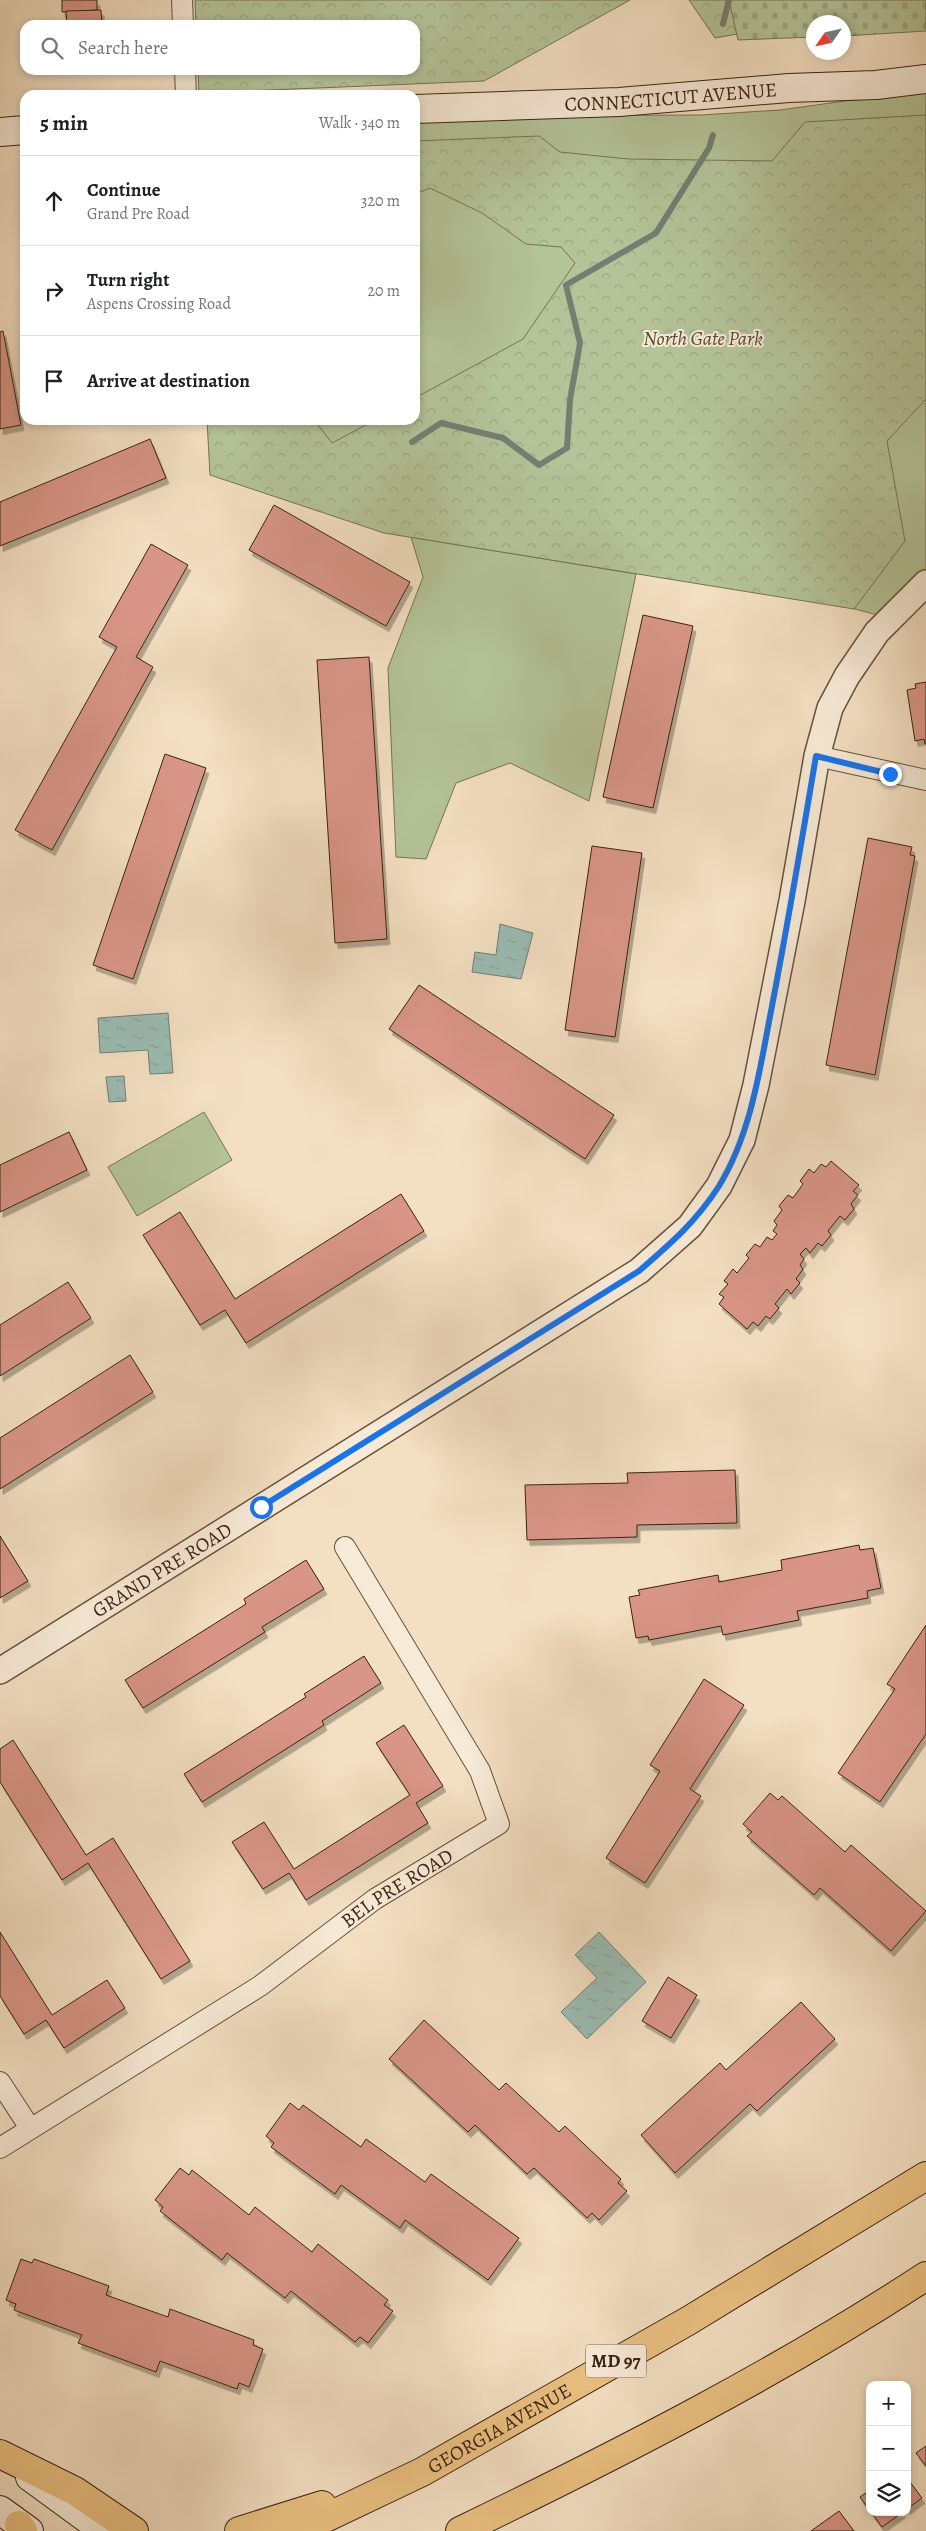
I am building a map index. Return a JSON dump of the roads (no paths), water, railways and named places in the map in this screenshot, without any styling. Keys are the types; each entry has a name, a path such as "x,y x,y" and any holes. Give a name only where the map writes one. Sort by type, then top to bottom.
{"main road":[{"name":"CONNECTICUT AVENUE","path":"420,109 619,102 789,88 876,85 926,79"},
{"path":"0,132 20,130"},
{"name":"GEORGIA AVENUE","path":"298,2531 411,2477 688,2321 926,2176"},
{"path":"460,2531 605,2461 860,2319 926,2276"},
{"path":"0,2454 104,2531"},
{"path":"0,2454 75,2491 134,2531"},
{"path":"239,2531 411,2477"}],"street":[{"path":"182,0 183,20"},
{"path":"185,75 186,90"},
{"name":"GRAND PRE ROAD","path":"0,1670 639,1271 690,1226 719,1186 742,1140 756,1085 816,756 830,708 847,676 876,632 926,583"},
{"path":"816,756 926,780"},
{"name":"BEL PRE ROAD","path":"0,2148 260,1986 375,1899 499,1824 480,1771 345,1546"},
{"path":"0,2082 30,2128"}],"water":[{"path":"500,924 533,933 521,979 472,972 475,952 496,955"},
{"path":"168,1013 173,1073 150,1074 148,1050 100,1053 98,1018"},
{"path":"124,1076 126,1101 109,1102 106,1077"},
{"path":"599,1932 646,1982 587,2039 561,2012 597,1978 575,1955"}],"waterway":[{"path":"723,24 729,0"},
{"path":"412,442 441,423 503,438 539,465 567,448 570,400 580,343 566,285 656,233 709,148 713,135"}],"park label":[{"name":"North Gate Park","path":"703,338"}]}
